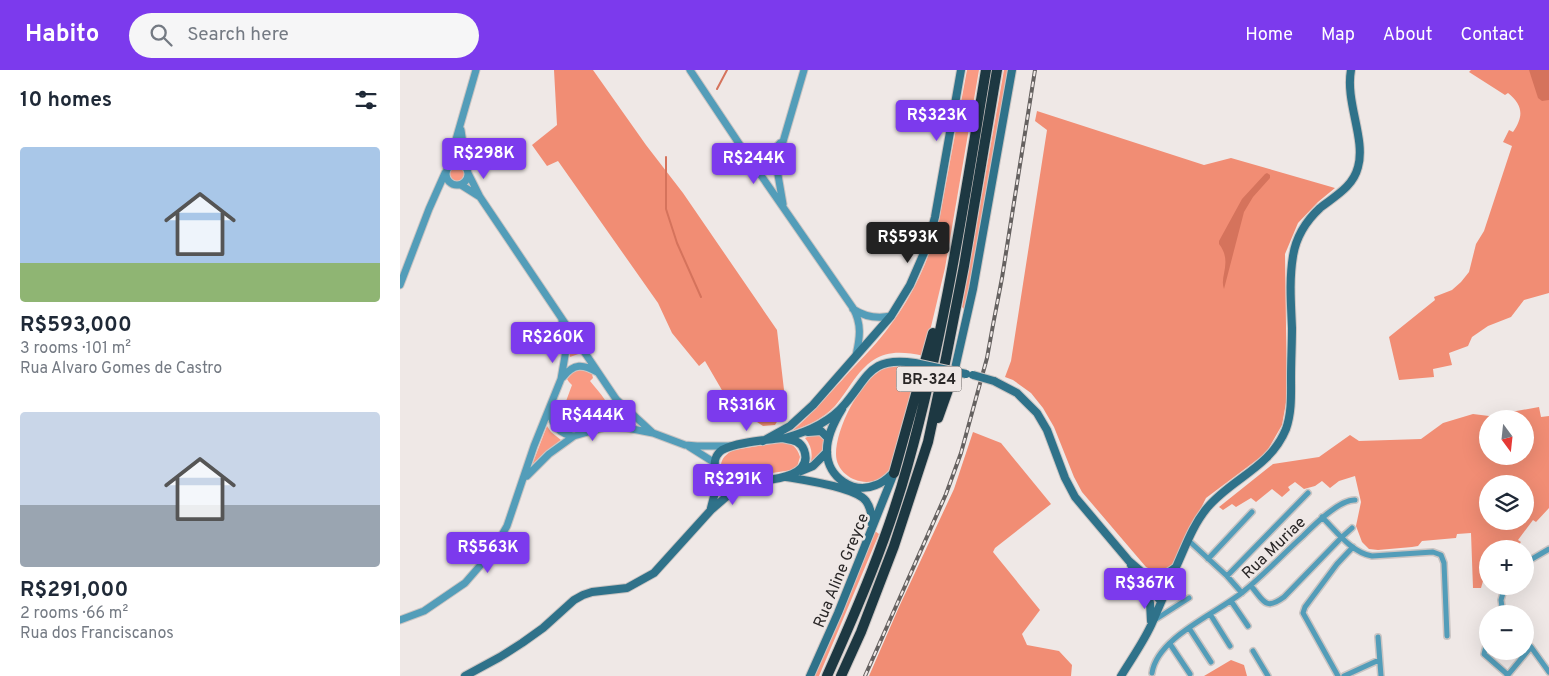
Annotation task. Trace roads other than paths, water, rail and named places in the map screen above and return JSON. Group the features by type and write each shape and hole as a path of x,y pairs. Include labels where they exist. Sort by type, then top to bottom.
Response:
{"highway":[{"name":"BR-324","path":"827,676 865,589 908,464 927,390 953,262 986,70"},
{"name":"BR-324","path":"841,676 861,632 894,546 928,442 960,284 997,70"},
{"path":"894,473 953,262"},
{"path":"928,442 954,373"}],"main road":[{"path":"763,440 783,431 797,421 813,405 890,316 910,285 927,246 935,218 961,70"},
{"path":"954,373 974,289 1012,70"},
{"path":"1121,676 1152,624 1188,540 1200,518 1211,503 1268,457 1286,428 1291,399 1291,286 1295,245 1308,220 1349,184 1358,168 1360,158 1360,148 1351,99 1351,70"},
{"path":"894,473 871,487 859,488 848,485 834,474 828,463 826,452 828,438 844,405 860,383 876,367 898,360 970,374 994,381 1017,394 1037,413 1047,430 1065,478 1075,497 1129,561 1165,592"},
{"path":"826,452 813,466 782,477 741,484 723,482 715,470 714,463 722,450 803,432 820,424 844,405"},
{"path":"803,432 821,431 828,438"},
{"path":"782,438 793,440 802,446 805,453 805,462 804,467 797,472"},
{"name":"Rua Aline Greyce","path":"810,676 838,613 894,473"},
{"path":"711,510 719,477"},
{"path":"782,477 816,482 861,496 870,507 873,528"},
{"path":"465,676 522,643 543,628 574,600 583,595 592,592 627,588 654,573 711,510 741,484"},
{"path":"1129,561 1146,586 1161,602"},
{"path":"1141,571 1155,577 1168,573 1177,566"},
{"path":"1146,586 1152,624"}],"street":[{"path":"400,284 429,209 447,170 476,70"},
{"path":"690,70 784,210 853,308 859,322 860,331 856,356"},
{"path":"784,210 778,164 782,141 804,70"},
{"path":"436,193 444,188 467,180 468,171 460,127"},
{"path":"742,148 753,155 764,155 774,150 782,141"},
{"path":"447,170 455,163 463,164 480,197 616,399 653,433"},
{"path":"447,170 448,182 480,197"},
{"path":"853,308 873,318 890,316"},
{"path":"400,620 424,611 464,583 492,552 507,526 534,446 562,379 566,350 562,320"},
{"path":"562,379 573,367 590,368 597,372"},
{"path":"606,427 612,421 616,412 616,399"},
{"path":"550,408 551,420 558,431 574,436"},
{"path":"524,478 549,454 574,436 606,427 627,428 653,433 685,445 714,463"},
{"path":"685,445 736,446"},
{"path":"1227,576 1308,493"},
{"name":"Rua Muriae","path":"1152,673 1154,663 1170,644 1189,628 1251,586 1322,518 1348,500 1355,500"},
{"path":"1208,559 1252,512"},
{"path":"1322,518 1358,551 1372,556 1433,552 1441,555 1444,563 1447,636"},
{"path":"1251,586 1269,605 1275,603 1284,597 1342,536 1352,528"},
{"path":"1188,540 1227,576 1242,593"},
{"path":"1338,676 1303,613 1305,607 1337,564 1353,547"},
{"path":"1534,558 1549,549"},
{"path":"1152,624 1189,598"},
{"path":"1231,601 1248,626"},
{"path":"1210,614 1230,646"},
{"path":"1189,628 1211,662"},
{"path":"1378,637 1381,676"},
{"path":"1170,644 1190,674"},
{"path":"1253,651 1268,676"},
{"path":"1534,652 1549,672 1545,676"},
{"path":"1344,676 1379,660"},
{"path":"1491,660 1508,675 1521,660"}],"waterway":[{"path":"717,89 727,70"},
{"path":"666,157 666,209 677,243 701,297"}],"railway":[{"path":"865,676 946,494 961,453 987,358 1002,278 1035,70"}]}
